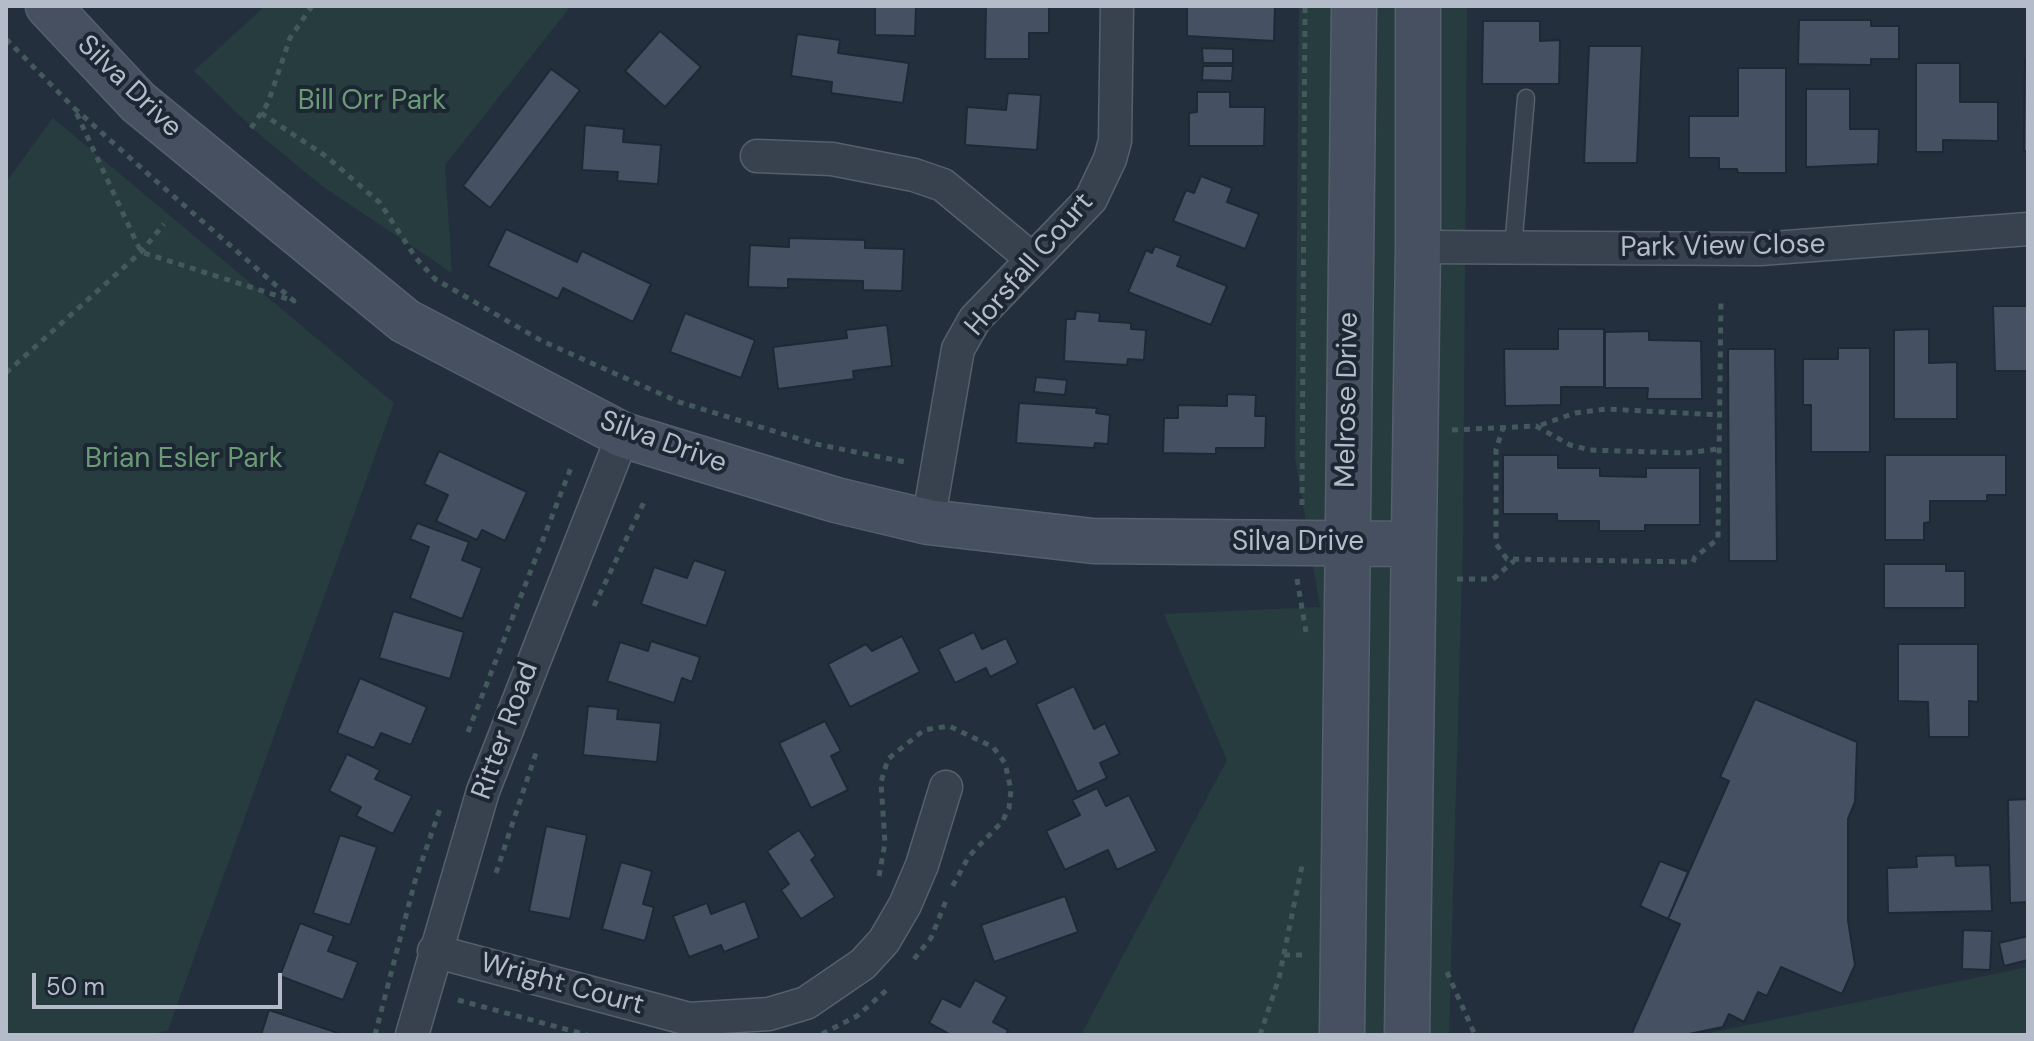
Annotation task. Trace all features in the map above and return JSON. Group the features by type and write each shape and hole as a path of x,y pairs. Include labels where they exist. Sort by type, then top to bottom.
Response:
{"main road":[{"name":"Silva Drive","path":"48,6 138,102 405,321 623,435 836,500 928,522 1093,541 1413,544"},
{"name":"Melrose Drive","path":"1342,1035 1354,6"},
{"path":"1407,1035 1418,247 1418,6"}],"street":[{"name":"Horsfall Court","path":"928,522 958,349 975,319 1091,199 1110,159 1115,141 1117,6"},
{"path":"757,156 832,159 914,175 943,185 1032,259"},
{"name":"Park View Close","path":"1418,247 1760,249 2028,229"},
{"name":"Ritter Road","path":"412,1035 483,791 623,435"},
{"name":"Wright Court","path":"434,951 689,1019 769,1014 806,1003 863,964 884,941 905,905 922,865 946,787"}],"lane":[{"path":"1513,248 1526,98"}],"path":[{"path":"251,128 261,113 290,38 312,6"},
{"path":"1305,6 1303,500 1294,543 1298,593 1306,636"},
{"path":"6,39 74,108 294,301 141,252 74,108"},
{"path":"261,113 327,157 380,203 416,258 435,279 542,341 679,402 816,444 905,462"},
{"path":"6,373 141,252 164,224"},
{"path":"1504,426 1496,449 1496,544 1507,559 1693,562 1718,539 1721,301"},
{"path":"1415,430 1536,426 1575,413 1606,409 1720,415"},
{"path":"1536,426 1570,445 1590,450 1686,453 1719,449"},
{"path":"592,609 645,500"},
{"path":"1457,579 1493,579 1515,560"},
{"path":"878,878 885,843 881,782 888,759 924,730 949,726 993,747 1005,763 1011,790 1009,808 989,839 969,856 952,886 931,938 906,969"},
{"path":"493,883 537,751"},
{"path":"1260,1035 1279,978 1302,856"},
{"path":"455,1012 467,960"},
{"path":"821,1035 857,1016 898,979"},
{"path":"458,1000 587,1035"}],"green space":[{"name":"Bill Orr Park","path":"265,6 571,6 445,165 452,273 322,186 259,134 194,71"},
{"path":"1299,6 1467,6 1463,542 1449,1035 1081,1035 1227,760 1164,614 1320,607 1295,458"},
{"name":"Brian Esler Park","path":"53,118 394,403 168,1030 150,1035 6,1035 6,182"},
{"path":"2028,967 2028,1035 1699,1035 1868,1000"}],"building":[{"path":"875,6 916,6 915,36 875,35"},
{"path":"986,6 1049,6 1049,33 1029,33 1029,59 985,59"},
{"path":"1187,6 1275,6 1274,41 1187,36"},
{"path":"1799,20 1871,20 1871,26 1899,26 1899,59 1871,59 1871,65 1798,64"},
{"path":"1483,21 1540,21 1540,41 1560,40 1559,84 1482,84"},
{"path":"660,31 701,67 665,107 625,71"},
{"path":"797,34 840,40 838,53 909,63 903,103 831,93 832,82 791,76"},
{"path":"1589,46 1642,46 1637,163 1584,163"},
{"path":"1202,48 1233,49 1233,63 1203,63"},
{"path":"2025,59 2028,59 2028,151 2024,151"},
{"path":"1916,63 1960,63 1960,102 1998,102 1998,141 1943,140 1943,152 1916,152"},
{"path":"1203,66 1233,66 1232,81 1202,80"},
{"path":"1738,68 1786,68 1786,173 1738,173 1737,169 1719,169 1719,158 1689,158 1689,116 1738,116"},
{"path":"551,69 580,90 490,208 463,186"},
{"path":"1806,89 1850,89 1850,129 1879,129 1878,164 1806,167"},
{"path":"1197,92 1230,92 1230,107 1265,107 1264,146 1189,146 1189,113 1197,112"},
{"path":"1008,93 1041,95 1037,150 965,145 967,107 1006,110"},
{"path":"585,125 624,129 623,142 661,145 658,184 617,181 618,172 582,170"},
{"path":"1201,176 1232,188 1227,202 1259,214 1245,249 1173,221 1186,190 1194,193"},
{"path":"506,229 577,262 582,251 651,284 633,322 563,288 558,299 488,266"},
{"path":"789,238 865,240 865,248 904,249 902,291 863,290 863,281 788,279 788,288 748,287 750,245 789,247"},
{"path":"1155,246 1181,256 1177,266 1227,286 1211,325 1128,292 1146,250 1152,253"},
{"path":"1993,306 2028,306 2028,371 1995,371"},
{"path":"1076,311 1100,313 1099,321 1131,323 1131,329 1146,330 1144,360 1128,359 1127,365 1064,361 1066,319 1075,319"},
{"path":"685,313 755,340 741,378 670,352"},
{"path":"887,325 892,366 853,371 854,379 778,389 773,347 847,338 846,330"},
{"path":"1558,329 1604,329 1604,387 1561,387 1561,405 1505,406 1504,349 1558,349"},
{"path":"1929,329 1929,363 1957,362 1957,419 1894,419 1894,330"},
{"path":"1649,331 1649,340 1701,341 1702,399 1647,399 1648,388 1605,388 1605,332"},
{"path":"1838,348 1870,348 1870,452 1811,452 1811,405 1803,405 1803,359 1838,359"},
{"path":"1728,349 1775,349 1777,561 1729,561"},
{"path":"1036,377 1067,380 1065,395 1034,392"},
{"path":"1227,394 1256,395 1255,416 1266,416 1265,448 1216,448 1216,454 1163,453 1164,418 1178,418 1178,405 1227,406"},
{"path":"1019,403 1097,408 1096,413 1110,415 1108,444 1095,443 1094,448 1016,443"},
{"path":"439,451 527,492 505,541 482,530 477,540 436,521 448,495 424,484"},
{"path":"1503,455 1558,455 1558,468 1600,468 1600,476 1646,477 1646,468 1700,468 1700,525 1645,525 1645,531 1599,531 1599,521 1557,521 1557,514 1503,514"},
{"path":"1885,455 2006,455 2006,495 1987,495 1987,501 1930,501 1930,522 1924,523 1924,540 1885,540"},
{"path":"417,523 469,542 462,560 482,568 462,619 410,598 429,547 410,539"},
{"path":"694,560 726,571 706,626 641,604 654,567 687,578"},
{"path":"1884,564 1946,564 1946,571 1965,571 1965,608 1884,608"},
{"path":"393,611 464,632 450,679 379,658"},
{"path":"974,632 982,649 1006,638 1018,663 990,677 986,668 955,683 938,649"},
{"path":"902,636 920,672 850,707 828,664 866,644 872,651"},
{"path":"651,641 700,657 692,682 682,678 674,703 607,681 620,642 648,651"},
{"path":"1898,644 1978,644 1978,702 1969,701 1969,737 1929,737 1928,702 1898,701"},
{"path":"360,678 427,707 411,745 381,733 374,748 337,733"},
{"path":"1074,686 1094,729 1105,723 1120,754 1100,763 1107,778 1077,792 1036,704"},
{"path":"1755,699 1857,742 1855,802 1848,819 1848,920 1855,965 1842,994 1781,967 1767,996 1758,992 1744,1022 1729,1014 1723,1027 1684,1035 1631,1035 1680,924 1668,919 1729,781 1720,777"},
{"path":"588,706 618,709 617,719 661,723 657,762 583,755"},
{"path":"825,721 841,751 831,756 848,790 811,808 779,743"},
{"path":"347,754 380,770 375,779 412,796 393,834 356,816 361,807 329,791"},
{"path":"1097,788 1106,806 1129,795 1157,851 1117,870 1108,850 1065,870 1046,831 1080,815 1072,800"},
{"path":"2028,799 2028,902 2010,903 2008,800"},
{"path":"546,826 587,835 570,919 529,911"},
{"path":"799,830 816,856 811,860 835,897 801,919 781,890 789,884 767,851"},
{"path":"340,835 377,847 350,925 313,913"},
{"path":"1955,855 1956,866 1990,865 1992,911 1888,913 1887,868 1917,867 1916,856"},
{"path":"1660,861 1688,872 1668,919 1640,906"},
{"path":"621,862 652,871 643,904 654,907 645,941 602,929"},
{"path":"1065,896 1078,932 994,962 981,925"},
{"path":"745,901 759,938 724,952 721,945 689,957 673,916 707,903 711,914"},
{"path":"300,923 334,936 328,951 358,962 343,1000 280,976"},
{"path":"1963,930 1992,931 1990,970 1962,969"},
{"path":"2028,936 2028,960 2004,966 1999,943"},
{"path":"975,980 1007,997 993,1022 1008,1030 1006,1035 951,1035 929,1023 942,998 960,1007"},
{"path":"269,1010 338,1033 261,1035"}]}
